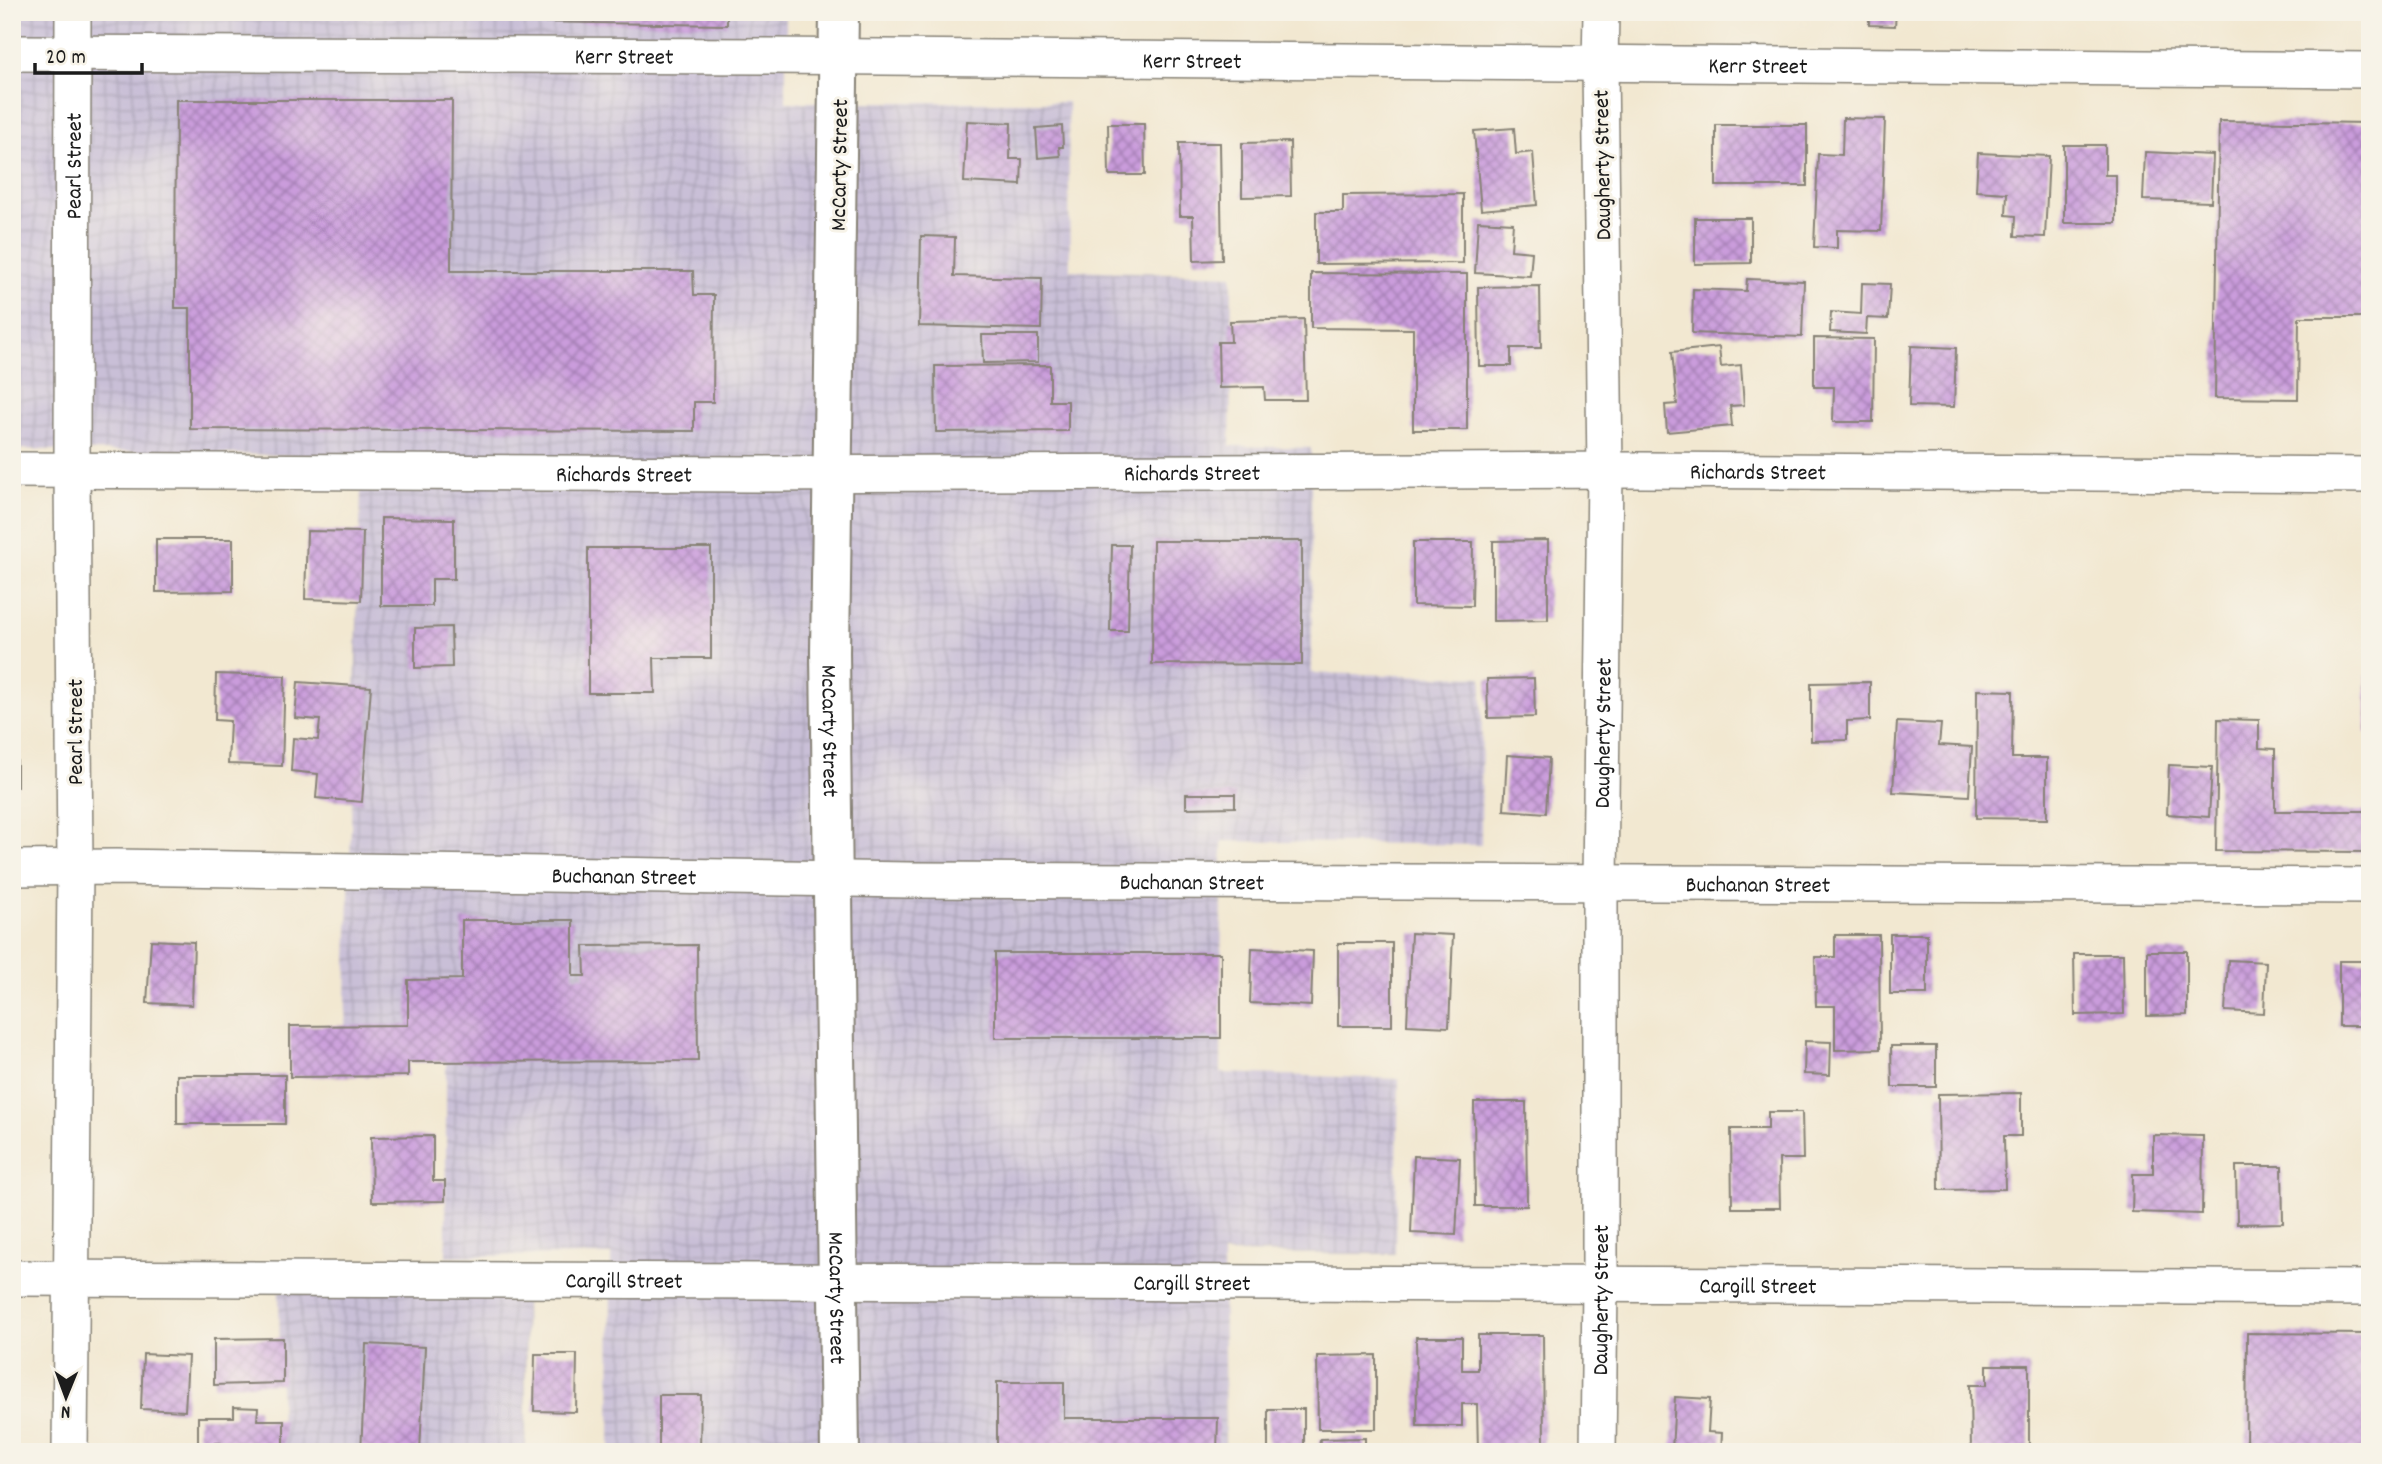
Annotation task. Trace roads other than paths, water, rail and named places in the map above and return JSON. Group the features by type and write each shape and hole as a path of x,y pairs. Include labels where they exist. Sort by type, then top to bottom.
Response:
{"main road":[{"name":"McCarty Street","path":"839,12 830,652 839,1452"}],"street":[{"name":"Pearl Street","path":"70,1452 75,867 73,12"},
{"name":"Daugherty Street","path":"1598,1452 1605,471 1601,12"},
{"name":"Kerr Street","path":"12,53 2370,70"},
{"name":"Richards Street","path":"12,470 834,474 1605,471 2370,475"},
{"name":"Buchanan Street","path":"12,868 831,878 2370,886"},
{"name":"Cargill Street","path":"12,1278 837,1279 2370,1288"}]}
